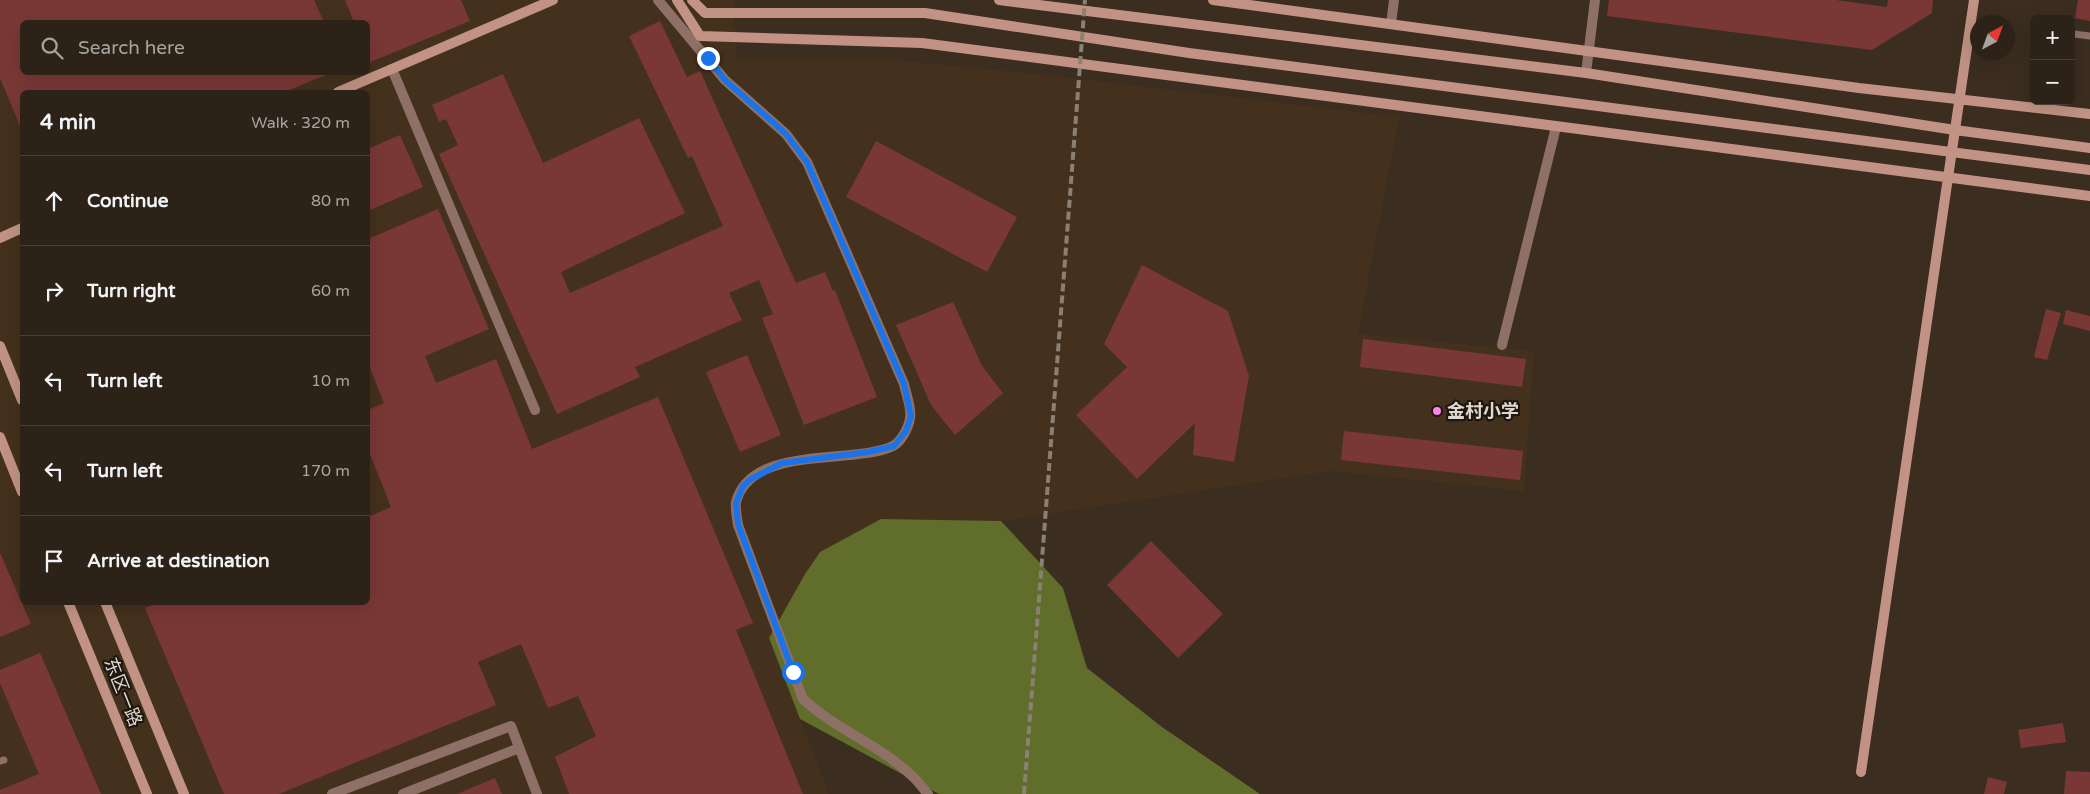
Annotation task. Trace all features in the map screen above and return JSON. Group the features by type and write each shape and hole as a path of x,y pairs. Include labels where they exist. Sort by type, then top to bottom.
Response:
{"street":[{"path":"343,90 553,0"},
{"path":"658,0 725,80 786,134 807,162 904,384 911,416 906,431 894,446 868,452 782,463 751,479 743,486 736,503 738,524 743,541 803,699 818,713 865,742 910,774 928,794"},
{"path":"677,0 700,36 922,43 1556,128 2090,196"},
{"path":"692,0 705,13 925,13 1189,54 2090,170"},
{"path":"999,0 1586,72 1955,130 2090,148"},
{"path":"1213,0 1860,88 2090,114"},
{"path":"1392,24 1394,0"},
{"path":"1586,72 1595,0"},
{"path":"1861,772 1974,0"},
{"path":"392,69 535,410"},
{"path":"1502,345 1556,128"},
{"path":"0,238 20,229"},
{"path":"0,346 20,395"},
{"path":"0,437 20,487"},
{"name":"东区一路","path":"69,605 147,794"},
{"name":"东区一路","path":"106,605 183,794"},
{"path":"332,794 511,726 537,794"},
{"path":"403,794 519,748"}],"lane":[{"path":"2075,34 2090,36"}],"shaded area":[{"path":"0,0 734,0 737,59 883,59 1047,75 1399,117 1358,334 1534,351 1524,491 1332,471 1001,521 881,519 820,552 805,574 769,638 829,794 0,794"}],"green space":[{"path":"881,519 1001,521 1063,588 1087,668 1162,727 1260,794 939,794 800,719 769,638 805,574 820,552"}],"building":[{"path":"0,0 314,0 323,20 20,20 20,75 326,75 289,90 20,90 20,126 0,78"},
{"path":"345,0 461,0 470,21 370,62 370,20 353,20"},
{"path":"1609,0 1836,0 1887,7 1888,0 1933,0 1932,13 1872,50 1607,16"},
{"path":"2078,0 2090,0 2090,21 2075,18"},
{"path":"660,21 687,77 700,71 796,283 825,272 833,291 835,290 877,397 804,425 762,318 773,314 759,280 729,293 742,320 635,367 640,377 557,414 439,154 458,145 446,119 439,122 432,105 503,74 543,163 639,118 685,213 561,272 570,293 723,226 692,156 688,158 629,36"},
{"path":"400,135 423,187 370,210 370,148"},
{"path":"876,141 1017,217 987,272 846,197"},
{"path":"438,209 489,329 425,356 436,383 496,359 532,449 658,397 753,623 736,630 803,794 569,794 555,757 596,736 578,696 548,708 521,644 478,662 496,705 279,794 224,794 145,608 152,605 370,605 370,516 391,507 370,454 370,409 384,403 370,368 370,238"},
{"path":"1142,265 1228,311 1249,376 1234,462 1193,455 1195,423 1137,479 1076,415 1127,367 1104,344"},
{"path":"953,302 982,366 1003,393 955,435 931,405 896,325"},
{"path":"2046,309 2061,313 2047,360 2034,357"},
{"path":"2066,310 2090,316 2090,331 2063,324"},
{"path":"1363,339 1526,359 1522,387 1360,367"},
{"path":"747,355 781,435 740,452 706,372"},
{"path":"1344,431 1523,451 1520,480 1341,460"},
{"path":"1151,541 1223,614 1178,658 1107,585"},
{"path":"0,553 20,599 20,605 23,605 31,624 0,637"},
{"path":"40,653 101,794 0,794 0,790 39,774 0,683 0,670"},
{"path":"2063,723 2066,742 2021,748 2018,730"},
{"path":"2066,771 2090,772 2090,794 2064,794"},
{"path":"1988,777 2007,782 2004,794 1984,794"},
{"path":"495,778 502,794 457,794"}],"railway":[{"path":"1024,794 1085,0"}],"place":[{"name":"金村小学","path":"1437,411"}],"route":[{"path":"708,58 725,80 786,134 807,162 904,384 911,416 906,431 894,446 868,452 782,463 751,479 743,486 736,503 738,524 793,672"}]}
